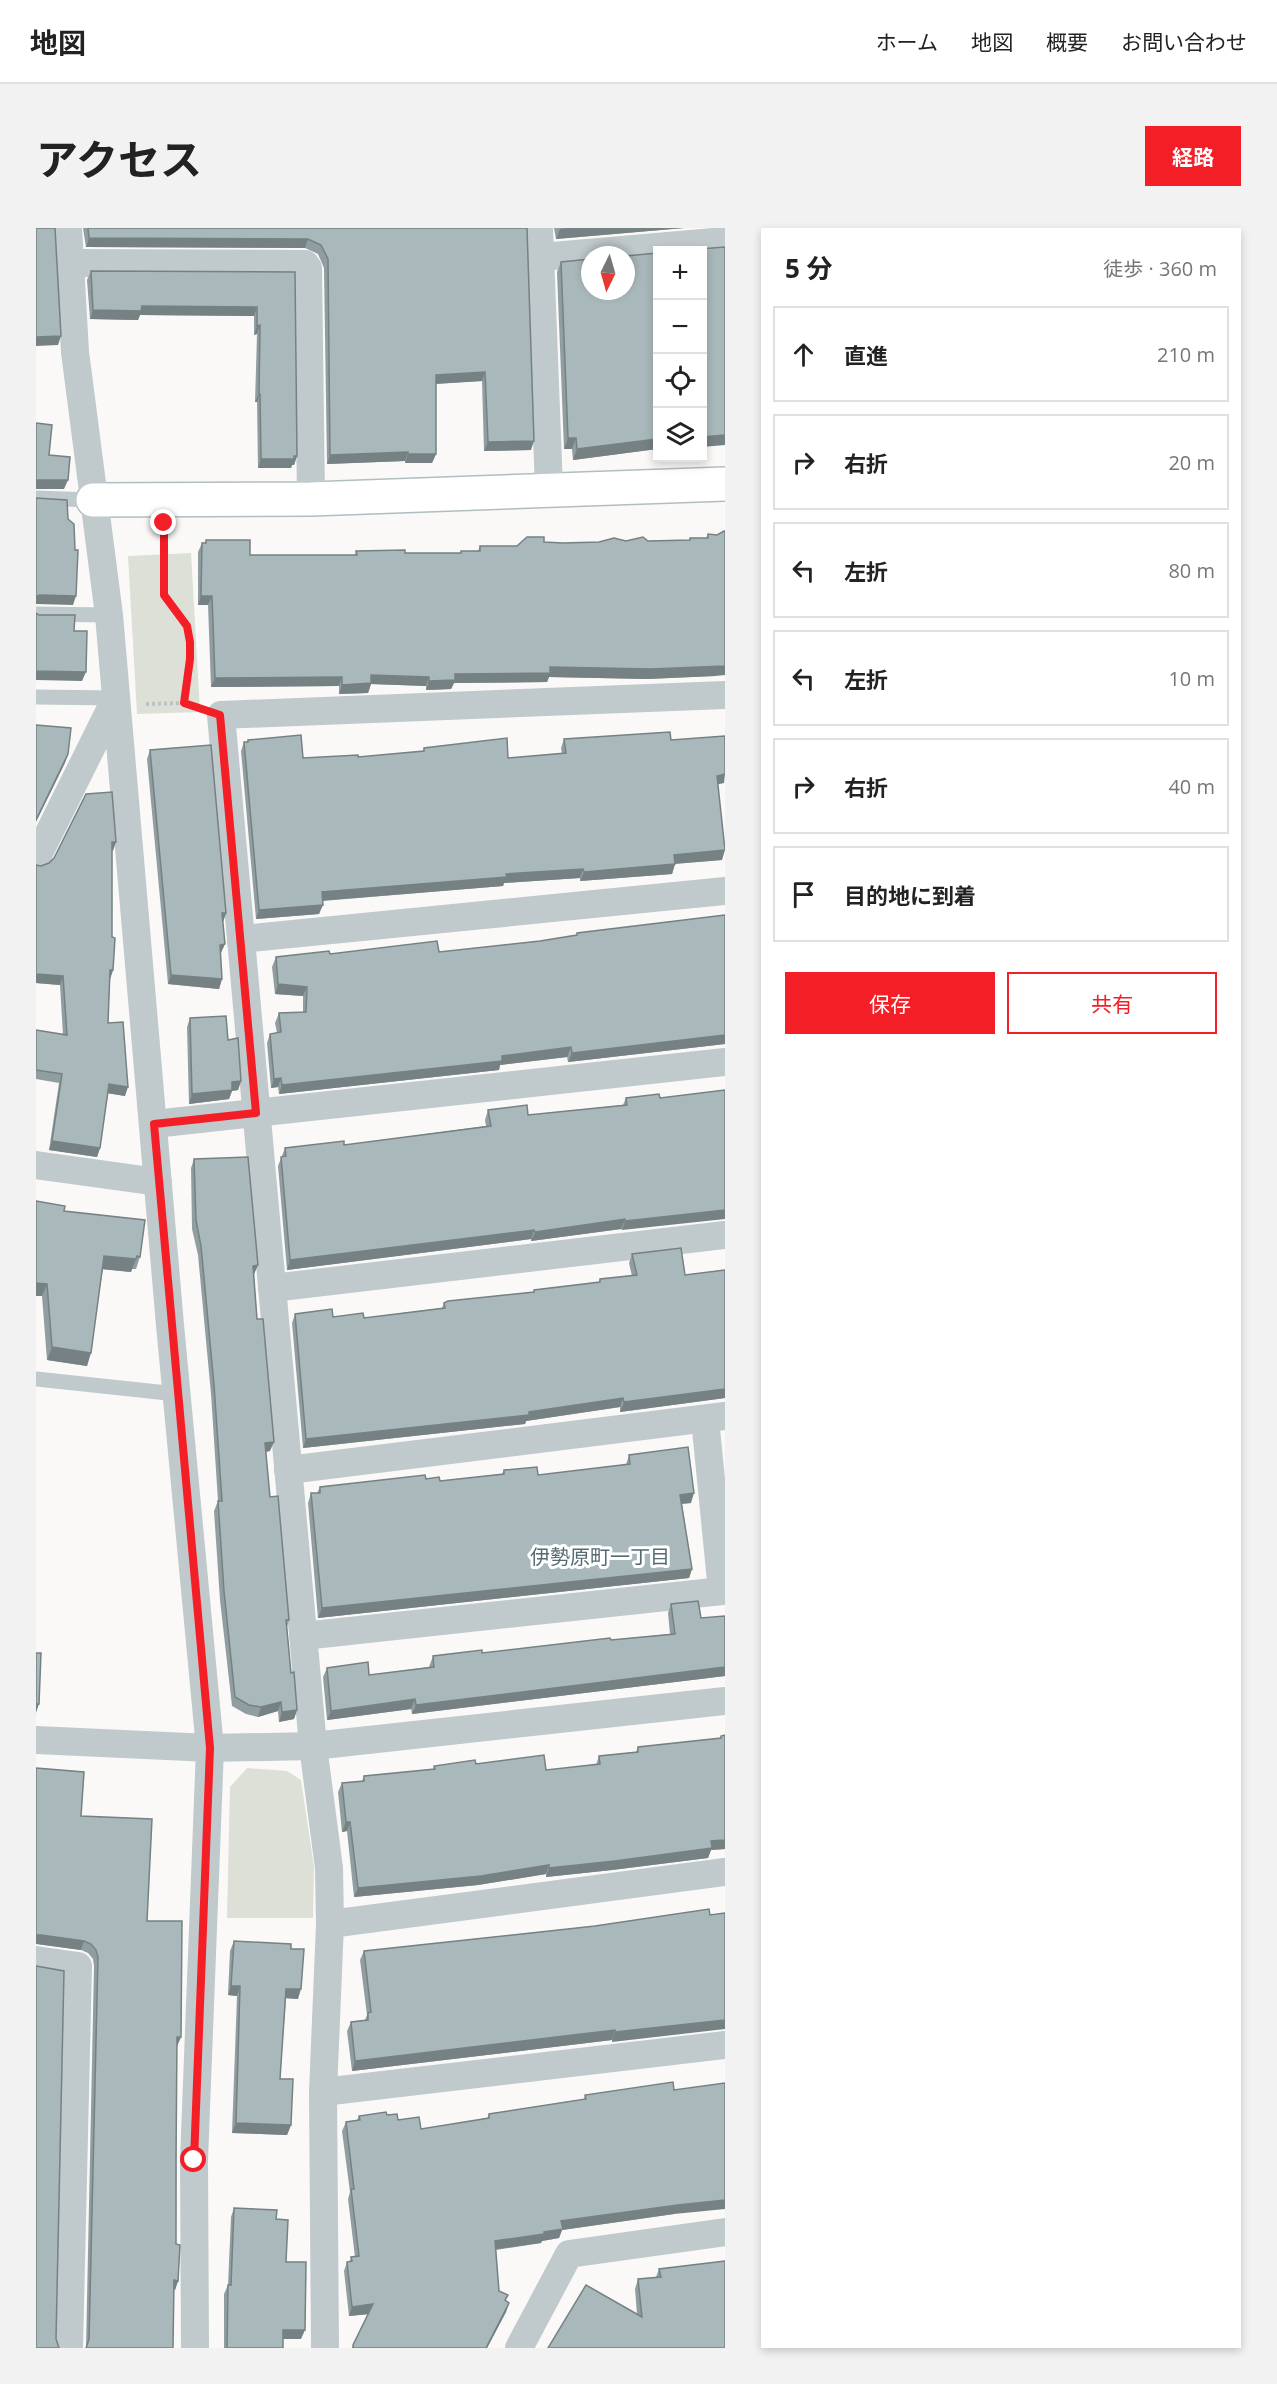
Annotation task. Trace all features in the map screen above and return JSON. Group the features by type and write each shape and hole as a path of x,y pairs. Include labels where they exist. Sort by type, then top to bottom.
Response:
{"street":[{"path":"68,228 75,352 93,500 109,615 129,701 158,1182 210,1748 194,2160 195,2348"},
{"path":"539,228 549,489"},
{"path":"540,257 725,241"},
{"path":"71,263 305,264 308,268 311,499"},
{"path":"93,500 311,499 725,484"},
{"path":"325,2348 323,2092 330,1924 329,1868 313,1746 220,715 725,695"},
{"path":"36,859 129,701"},
{"path":"241,939 725,891"},
{"path":"154,1124 725,1062"},
{"path":"36,1165 158,1182"},
{"path":"272,1288 725,1235"},
{"path":"288,1470 715,1417 722,1590 303,1636"},
{"path":"36,1740 210,1748 313,1746 725,1701"},
{"path":"330,1924 725,1872"},
{"path":"36,1960 78,1966 69,2348"},
{"path":"323,2092 725,2045"},
{"path":"519,2348 569,2253 725,2232"}],"lane":[{"path":"36,498 93,500"},
{"path":"36,614 109,615"},
{"path":"36,697 129,701"},
{"path":"36,1379 177,1394"}],"path":[{"path":"164,523 164,595 187,626 190,642 184,703"},
{"path":"129,701 184,703 220,715"}],"shaded area":[{"path":"191,553 200,712 137,714 128,556"},
{"path":"247,1768 287,1771 301,1780 314,1867 313,1918 227,1918 230,1787"}],"building":[{"path":"36,228 55,228 61,336 36,337"},
{"path":"88,228 527,228 534,441 488,442 485,372 436,375 436,454 408,454 408,452 330,455 328,259 321,245 308,239 89,238"},
{"path":"725,247 725,435 707,437 707,300 707,248"},
{"path":"653,253 653,440 577,449 576,438 568,438 561,262 581,260 581,300 635,300 635,255"},
{"path":"91,271 295,272 297,456 294,456 294,459 261,459 260,325 257,326 257,307 142,306 141,311 93,310"},
{"path":"36,423 52,425 49,455 70,457 68,480 36,480"},
{"path":"36,498 67,500 68,519 74,524 75,550 78,550 76,596 39,595 36,597"},
{"path":"725,531 725,666 651,669 550,667 550,673 455,674 455,680 429,681 429,677 371,675 371,683 342,685 342,677 215,678 212,596 201,596 202,543 206,543 206,540 250,540 250,555 357,555 356,551 405,550 405,553 461,553 461,551 480,551 480,546 517,546 527,537 544,537 544,542 563,543 599,542 614,538 626,541 643,537 648,541 690,540 690,538 708,538 708,534 717,535"},
{"path":"36,613 39,615 75,615 74,631 87,631 86,672 36,671"},
{"path":"36,725 71,728 68,754 36,820"},
{"path":"670,732 671,740 725,736 725,774 717,776 725,850 674,855 675,864 584,872 583,869 506,874 507,877 322,892 323,905 259,910 244,742 248,740 301,735 303,758 358,755 358,757 424,751 424,748 507,738 508,758 566,753 564,739"},
{"path":"211,745 226,913 222,913 225,944 220,945 222,979 171,975 150,750"},
{"path":"112,792 116,842 112,842 112,937 115,938 113,970 110,970 108,1023 123,1022 128,1087 109,1084 100,1148 52,1141 62,1074 36,1070 36,1030 67,1035 63,976 36,974 36,865 49,863 54,858 86,794"},
{"path":"725,915 725,1035 572,1053 571,1047 502,1056 502,1061 282,1085 281,1078 274,1079 270,1034 281,1032 279,1013 306,1012 307,987 278,984 276,957 329,951 330,954 437,941 439,952 540,941 577,935 577,933"},
{"path":"226,1016 228,1040 238,1038 241,1081 232,1082 232,1090 192,1094 190,1018"},
{"path":"725,1090 725,1210 625,1221 625,1219 535,1232 534,1230 290,1260 281,1157 286,1156 285,1148 344,1141 344,1145 491,1126 488,1110 527,1105 528,1115 627,1105 626,1098 659,1094 660,1098"},
{"path":"248,1157 258,1265 253,1266 257,1319 263,1319 274,1442 265,1443 270,1497 278,1496 289,1620 286,1620 297,1710 282,1712 281,1702 261,1707 249,1705 235,1697 224,1591 218,1501 222,1501 214,1385 201,1246 196,1220 194,1159"},
{"path":"36,1201 65,1206 64,1211 145,1220 140,1257 137,1256 136,1259 104,1256 91,1353 52,1347 47,1284 36,1283"},
{"path":"681,1248 685,1275 725,1270 725,1389 624,1402 623,1398 529,1412 529,1415 306,1439 295,1314 332,1309 333,1317 363,1313 364,1318 445,1308 444,1303 448,1301 600,1282 600,1279 637,1275 632,1254"},
{"path":"688,1447 694,1493 680,1495 692,1569 322,1608 311,1493 320,1493 320,1487 425,1475 426,1479 439,1477 440,1481 504,1474 504,1470 537,1467 538,1475 630,1464 629,1455"},
{"path":"698,1601 701,1618 725,1616 725,1667 416,1705 415,1699 331,1711 327,1668 368,1662 369,1675 434,1667 433,1656 482,1650 482,1653 610,1638 611,1640 675,1634 671,1604"},
{"path":"36,1653 41,1653 39,1704 36,1704"},
{"path":"725,1735 725,1840 711,1841 712,1848 615,1861 549,1868 549,1865 481,1876 358,1888 350,1822 346,1822 342,1783 364,1781 364,1776 435,1769 434,1766 475,1760 476,1764 544,1755 546,1770 600,1764 599,1756 638,1752 638,1747 721,1738"},
{"path":"36,1768 84,1772 81,1816 152,1819 147,1921 182,1921 181,2037 177,2037 176,2159 176,2244 180,2245 178,2281 174,2280 173,2348 86,2348 89,2339 98,1957 91,1944 84,1941 36,1935"},
{"path":"709,1909 710,1915 725,1913 725,2020 615,2032 615,2030 355,2061 351,2022 368,2020 368,2013 371,2012 364,1951 595,1926"},
{"path":"234,1941 291,1944 291,1949 304,1949 301,1989 286,1989 280,2079 293,2079 291,2125 236,2123 240,1986 231,1986"},
{"path":"36,1966 64,1971 56,2339 59,2348 36,2348"},
{"path":"673,2082 674,2090 725,2083 725,2200 561,2221 563,2229 495,2241 499,2291 508,2295 505,2300 509,2303 486,2348 353,2348 373,2304 352,2307 347,2262 352,2261 351,2257 359,2256 346,2122 360,2120 359,2116 386,2112 387,2115 397,2114 398,2120 419,2117 421,2129 489,2118 489,2114 586,2099 585,2095"},
{"path":"234,2208 277,2210 276,2219 288,2220 286,2262 306,2262 305,2330 283,2330 283,2348 227,2348 228,2285 231,2285"},
{"path":"725,2261 725,2348 548,2348 586,2285 642,2317 638,2279 661,2277 659,2269"}],"district":[{"name":"伊勢原町一丁目","path":"600,1557"}],"route":[{"path":"164,523 166,575 164,595 187,626 190,642 184,703 220,715 256,1113 154,1124 170,1325 210,1748 194,2160"}]}
